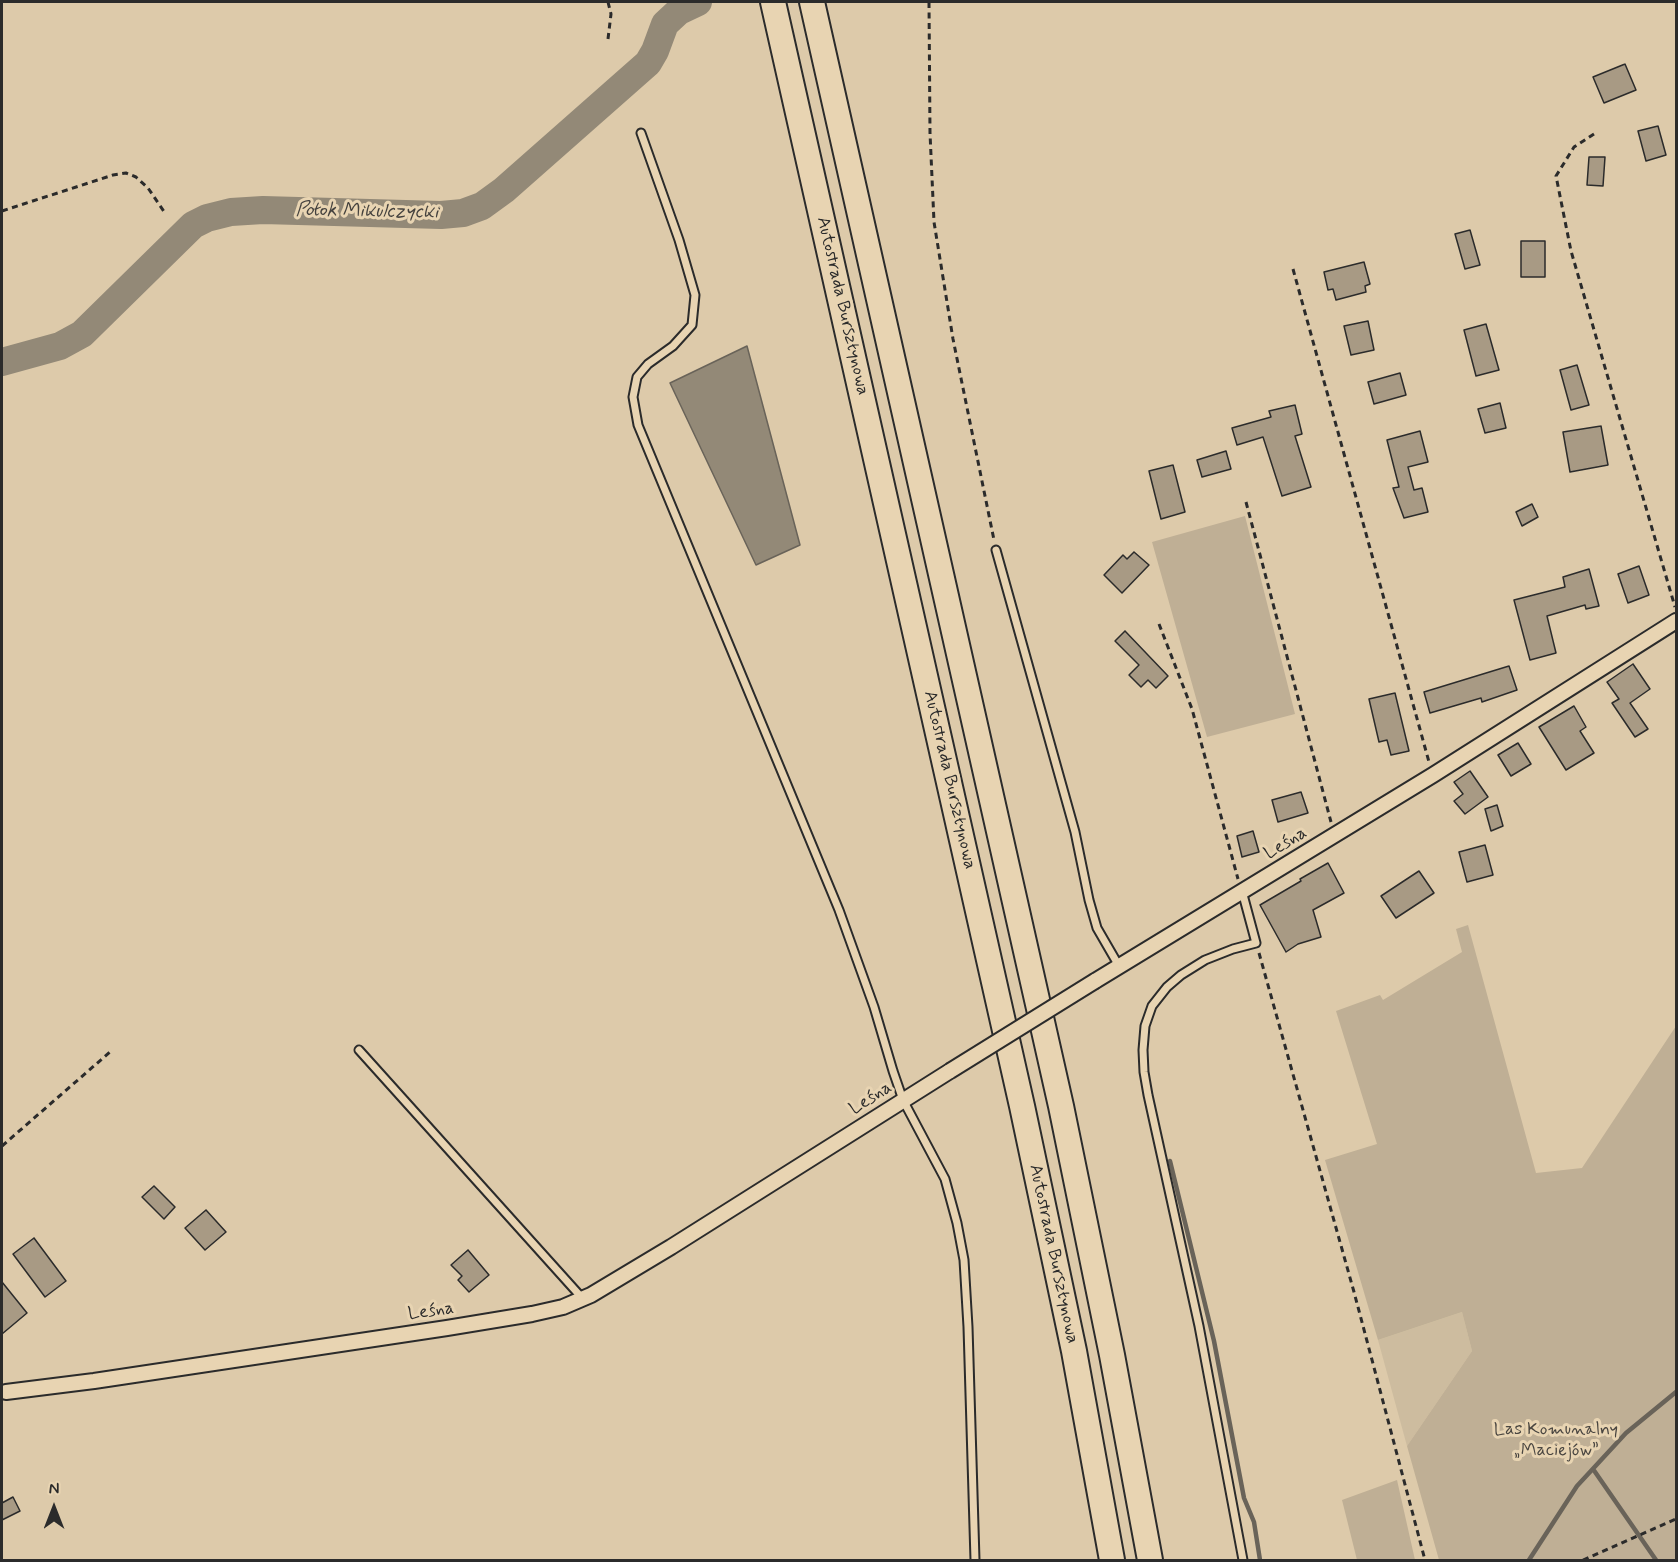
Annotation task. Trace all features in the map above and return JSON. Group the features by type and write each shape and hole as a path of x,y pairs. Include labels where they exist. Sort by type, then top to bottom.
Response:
{"highway":[{"name":"Autostrada Bursztynowa","path":"773,2 1022,1106 1074,1351 1112,1560"},
{"name":"Autostrada Bursztynowa","path":"812,2 1066,1129 1113,1355 1150,1560"}],"street":[{"name":"Leśna","path":"3,1392 94,1381 532,1314 563,1307 583,1299 671,1248 1119,966 1433,776 1677,621"}],"lane":[{"path":"641,133 679,240 695,295 692,324 673,346 648,364 637,377 633,397 638,425 830,888 874,1007 903,1100 945,1179 964,1260 975,1560"},
{"path":"996,550 1075,832 1097,928 1119,966"},
{"path":"1242,891 1256,942 1205,960 1167,987 1152,1006 1145,1026 1143,1050 1148,1095 1199,1326 1243,1560"},
{"path":"359,1050 583,1299"}],"path":[{"path":"608,2 611,14 608,39"},
{"path":"929,2 930,133 934,222 953,339 996,550"},
{"path":"1594,134 1574,147 1556,176 1572,251 1677,611"},
{"path":"2,212 90,182 126,173 136,177 148,188 165,213"},
{"path":"1293,269 1433,776"},
{"path":"1246,502 1334,836"},
{"path":"1159,624 1192,709 1242,891"},
{"path":"1256,942 1354,1292 1425,1560"},
{"path":"2,1146 110,1052"},
{"path":"1583,1560 1677,1519"}],"shaded area":[{"path":"747,346 800,545 756,565 670,383"},
{"path":"1462,1312 1472,1351 1407,1446 1378,1340"}],"green space":[{"path":"1245,516 1295,714 1207,737 1152,542"},
{"name":"Las Komunalny „Maciejów”","path":"1468,925 1536,1173 1582,1168 1676,1026 1676,1560 1439,1560 1407,1446 1472,1351 1462,1312 1378,1340 1325,1160 1377,1144 1336,1011 1380,995 1383,1000 1462,952 1456,929"},
{"path":"1397,1480 1415,1560 1357,1560 1342,1500"}],"building":[{"path":"1625,64 1636,90 1604,103 1593,77"},
{"path":"1658,126 1666,155 1646,161 1638,131"},
{"path":"1589,157 1605,157 1603,186 1587,185"},
{"path":"1470,230 1480,265 1465,269 1455,234"},
{"path":"1521,241 1545,241 1545,277 1521,277"},
{"path":"1364,262 1370,284 1365,286 1366,292 1336,300 1333,289 1328,290 1324,272"},
{"path":"1368,321 1374,350 1351,355 1344,326"},
{"path":"1486,324 1499,370 1476,376 1464,330"},
{"path":"1577,365 1589,405 1571,410 1560,370"},
{"path":"1400,373 1406,395 1374,404 1368,382"},
{"path":"1500,403 1506,428 1485,433 1478,409"},
{"path":"1295,405 1302,434 1295,436 1311,487 1282,496 1263,437 1237,445 1232,428 1271,417 1269,411"},
{"path":"1601,426 1608,465 1570,472 1563,432"},
{"path":"1420,431 1428,462 1408,467 1414,490 1422,488 1428,512 1404,518 1393,488 1399,487 1387,440"},
{"path":"1226,451 1231,469 1202,477 1197,460"},
{"path":"1173,465 1185,512 1161,519 1149,471"},
{"path":"1532,504 1538,517 1522,526 1516,512"},
{"path":"1134,552 1149,565 1122,593 1104,575 1123,555 1127,559"},
{"path":"1639,566 1649,595 1628,603 1618,574"},
{"path":"1589,569 1599,606 1586,609 1585,605 1547,616 1556,653 1530,660 1514,600 1565,587 1563,577"},
{"path":"1125,631 1168,676 1156,688 1148,680 1141,687 1129,675 1139,665 1115,641"},
{"path":"1633,664 1650,689 1630,703 1648,729 1635,737 1612,703 1619,699 1607,682"},
{"path":"1509,666 1517,690 1482,702 1481,698 1430,713 1424,692"},
{"path":"1395,693 1409,751 1391,755 1387,740 1379,742 1369,699"},
{"path":"1574,706 1586,727 1580,731 1594,753 1566,770 1539,727"},
{"path":"1518,743 1531,764 1511,776 1498,755"},
{"path":"1470,771 1488,797 1465,814 1454,801 1463,794 1454,782"},
{"path":"1301,792 1308,813 1278,822 1272,800"},
{"path":"1497,805 1503,826 1491,831 1485,809"},
{"path":"1253,831 1259,852 1242,857 1237,836"},
{"path":"1485,845 1493,875 1467,882 1459,852"},
{"path":"1328,863 1344,893 1313,910 1321,937 1298,944 1286,952 1260,905"},
{"path":"1419,871 1434,893 1396,918 1381,896"},
{"path":"154,1186 175,1207 164,1219 142,1197"},
{"path":"206,1210 226,1232 205,1250 185,1228"},
{"path":"34,1238 66,1281 45,1297 13,1254"},
{"path":"468,1250 489,1275 469,1292 458,1280 462,1276 451,1265"},
{"path":"2,1282 27,1313 2,1334"},
{"path":"13,1497 20,1511 2,1520 2,1503"}],"waterway":[{"name":"Potok Mikulczycki","path":"2,362 60,346 82,334 193,225 207,218 231,212 263,210 441,215 463,213 482,206 504,190 648,63 665,24 679,11 698,2"},
{"path":"1170,1161 1214,1341 1244,1498 1254,1522 1260,1560"},
{"path":"1529,1560 1577,1486 1626,1433 1676,1392"},
{"path":"1593,1469 1656,1560"}]}
